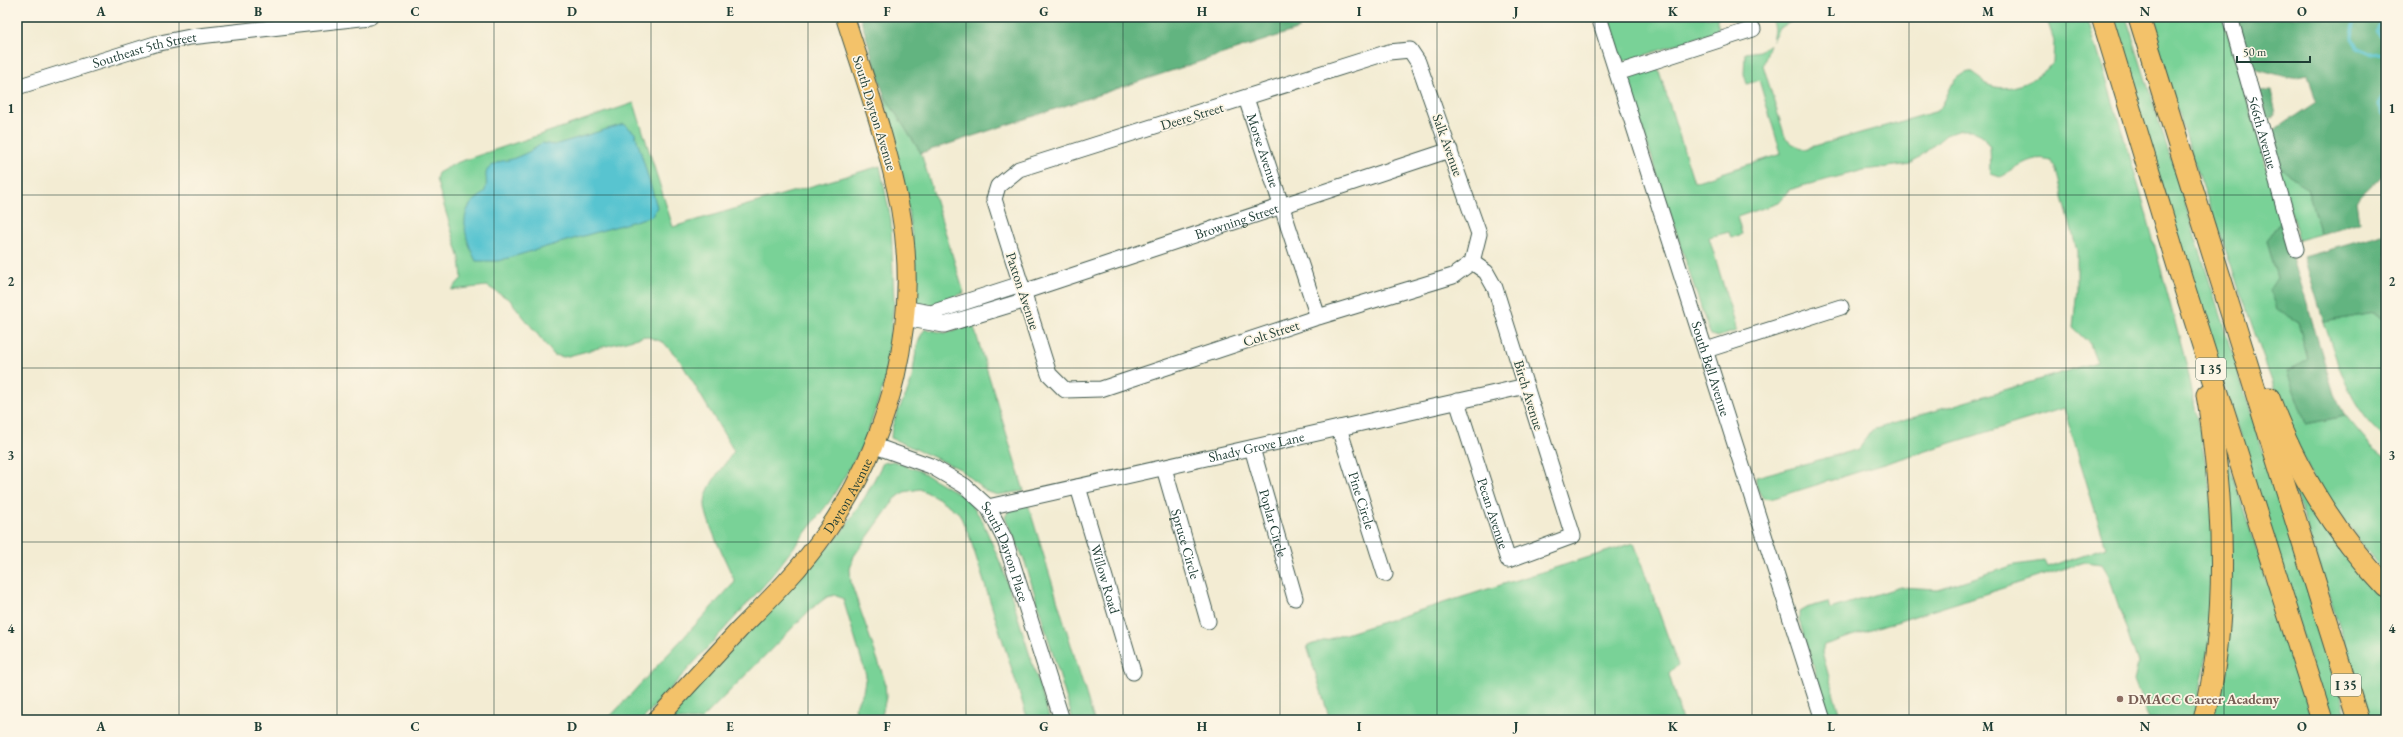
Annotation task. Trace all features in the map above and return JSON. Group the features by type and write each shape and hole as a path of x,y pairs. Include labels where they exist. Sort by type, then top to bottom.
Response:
{"highway":[{"name":"I 35","path":"2102,17 2183,283 2322,720"},
{"name":"I 35","path":"2139,17 2358,720"},
{"path":"2195,194 2271,402 2292,452 2326,512 2365,565 2386,587"},
{"path":"2183,283 2212,417 2222,528 2222,597 2218,642 2211,693 2204,720"}],"main road":[{"name":"South Dayton Avenue","path":"845,17 893,173 901,210"},
{"name":"Dayton Avenue","path":"656,720 790,578 822,537 860,479 875,446 888,410 896,374 904,313 905,248 901,210"}],"street":[{"name":"Southeast 5th Street","path":"17,87 148,46 190,37 370,17"},
{"name":"South Bell Avenue","path":"1599,17 1823,720"},
{"name":"566th Avenue","path":"2230,17 2296,249"},
{"path":"1617,73 1753,29"},
{"name":"Salk Avenue","path":"1389,52 1410,50 1418,62 1479,234 1472,262"},
{"name":"Deere Street","path":"998,186 1019,169 1389,52"},
{"name":"Morse Avenue","path":"1246,98 1318,317"},
{"name":"Browning Street","path":"904,313 931,313 1023,292 1450,150"},
{"name":"Paxton Avenue","path":"998,186 994,199 1023,292 1050,374 1065,390"},
{"name":"Colt Street","path":"1065,390 1101,389 1318,317 1453,276 1472,262"},
{"name":"Birch Avenue","path":"1472,262 1486,272 1495,288 1573,536"},
{"path":"1706,350 1841,307"},
{"name":"Shady Grove Lane","path":"988,507 1526,386"},
{"name":"Pecan Avenue","path":"1457,401 1508,560 1573,536"},
{"name":"Pine Circle","path":"1339,428 1385,574"},
{"name":"South Dayton Place","path":"875,446 931,466 965,486 988,507 1005,540 1062,720"},
{"name":"Poplar Circle","path":"1252,448 1295,598"},
{"name":"Spruce Circle","path":"1164,468 1208,621"},
{"name":"Willow Road","path":"1078,487 1133,672"}],"green space":[{"path":"860,17 1295,17 1299,29 921,153 884,95"},
{"path":"1604,17 1718,17 1718,31 1630,60 1622,61 1617,56"},
{"path":"1771,17 1800,17 1778,29 1772,41 1774,29"},
{"path":"2046,17 2087,17 2140,190 2188,371 2211,491 2214,571 2211,636 2194,720 2149,720 2134,680 2138,664 2108,574 2102,564 2085,562 1824,645 1822,652 1841,720 1830,720 1799,620 1799,612 1806,608 1828,602 1830,609 1900,587 1938,589 2015,565 2044,561 2047,567 2106,547 2064,408 1771,499 1763,498 1756,486 1756,477 1859,449 1872,430 2097,362 2090,344 2073,328 2077,288 2077,251 2056,170 2050,160 2037,159 2030,160 2000,177 1991,174 1990,147 1982,135 1971,130 1960,130 1946,135 1911,164 1864,170 1789,190 1778,203 1737,217 1742,234 1731,238 1729,232 1709,237 1736,331 1718,337 1711,335 1708,329 1628,85 1633,76 1658,68 1694,182 1781,154 1759,80 1747,84 1744,74 1745,53 1759,51 1770,44 1763,65 1785,137 1793,144 1804,149 1938,111 1955,80 1958,77 1970,72 1978,76 1984,83 1995,87 2014,87 2031,80 2053,63 2054,40"},
{"path":"2108,17 2126,17 2348,720 2329,720"},
{"path":"2147,17 2223,17 2282,221 2267,240 2277,278 2277,310 2298,322 2308,360 2287,371 2306,424 2345,416 2372,448 2386,459 2386,576 2314,480 2288,427 2195,164"},
{"path":"2236,17 2386,17 2386,172 2356,201 2359,222 2321,234 2307,188 2277,165 2268,134 2316,102 2308,74 2287,78 2250,68"},
{"path":"2271,90 2276,115 2267,120 2259,91"},
{"path":"884,95 921,153 964,293 930,305 919,304 913,297 913,246 910,221"},
{"path":"634,103 673,227 880,166 891,220 894,303 885,381 864,444 830,501 766,583 642,720 607,720 735,582 713,532 706,512 705,504 708,490 734,451 679,359 663,342 645,336 564,357 554,355 510,300 487,286 451,290 462,278 460,259 436,179 438,173 456,163"},
{"path":"2277,165 2307,188 2321,234 2299,240"},
{"path":"2282,221 2334,394 2345,416 2306,424 2287,372 2308,359 2298,322 2277,310 2269,290 2277,278 2267,240"},
{"path":"2382,235 2386,236 2386,320 2374,313 2324,322 2304,257"},
{"path":"2374,313 2386,320 2386,438 2363,414 2354,400 2340,370 2324,322"},
{"path":"973,324 1024,491 997,495 986,491 960,469 891,438 895,417 912,378 918,342 925,329 946,333"},
{"path":"2227,458 2312,720 2210,720 2222,461"},
{"path":"893,461 920,471 966,498 981,518 1003,569 1050,720 1028,720 970,538 959,513 938,498 920,489 904,492 895,499 854,556 850,569 851,583 885,681 886,697 881,720 858,720 855,707 863,692 866,675 843,599 835,595 827,597 811,609 701,720 665,720 840,534 865,497 883,463"},
{"path":"2291,470 2386,597 2386,720 2370,720 2288,471"},
{"path":"1028,504 1094,720 1073,720 1025,562 1005,517 1010,509"},
{"path":"1634,543 1678,665 1669,674 1682,720 1330,720 1307,646"}],"water":[{"path":"624,124 635,133 657,207 652,216 498,261 476,261 470,248 466,233 465,218 470,205 484,193 488,169 499,162 512,159 528,152 542,143 554,145"}],"waterway":[{"path":"2350,17 2354,23 2352,38 2357,48 2370,54 2386,53"},
{"path":"2382,17 2377,30 2384,41 2386,55"},
{"path":"2386,91 2378,105 2382,113 2386,113"}],"place":[{"name":"DMACC Career Academy","path":"2120,699"}]}
